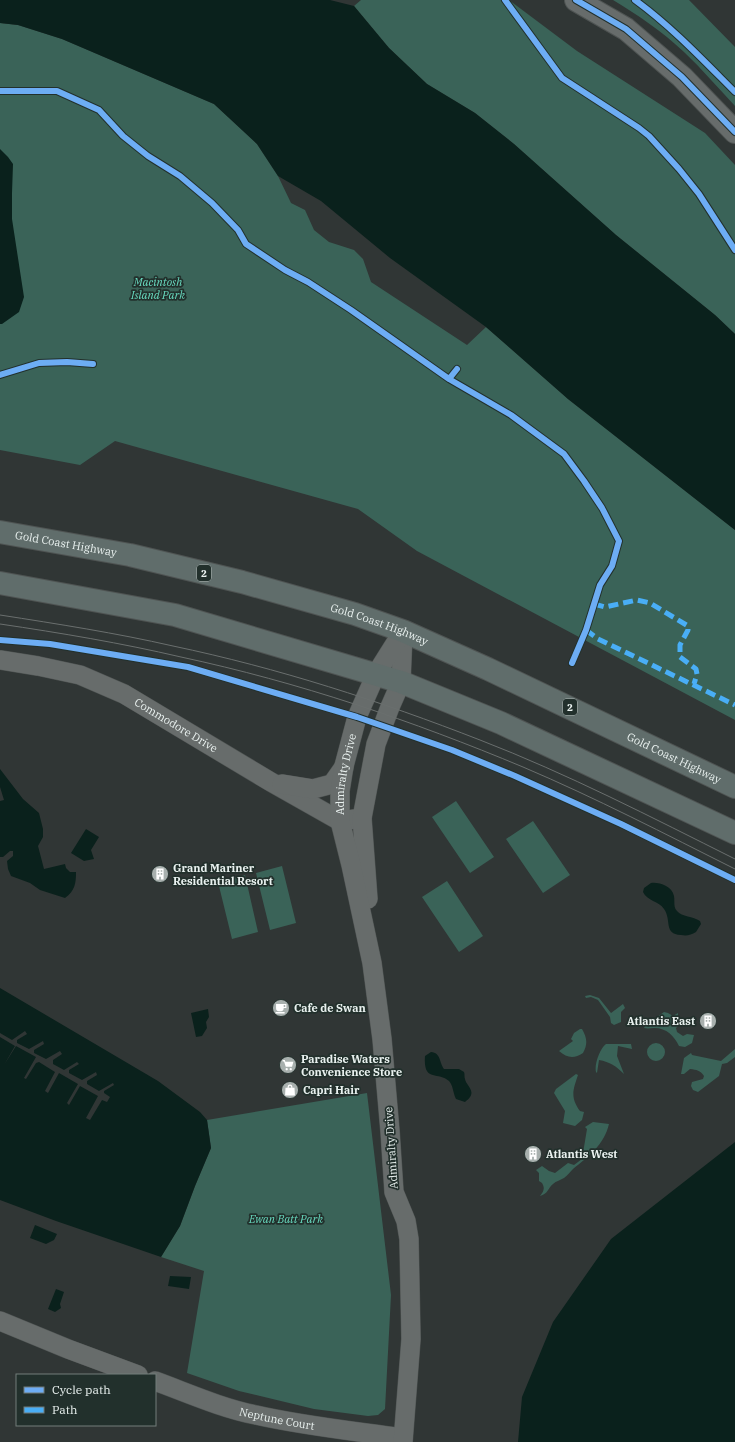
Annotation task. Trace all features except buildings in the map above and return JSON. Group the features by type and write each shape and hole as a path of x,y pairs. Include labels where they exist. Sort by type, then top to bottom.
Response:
{"highway":[{"name":"Gold Coast Highway","path":"0,532 130,556 242,582 346,611 403,631 488,669 735,787"},
{"path":"0,583 175,614 401,682 501,723 735,833"}],"street":[{"path":"576,0 626,29 682,77 735,132"},
{"path":"401,682 403,631"},
{"name":"Admiralty Drive","path":"370,949 340,821 340,791 344,766 357,717 376,674 403,631"},
{"name":"Commodore Drive","path":"0,660 80,675 124,694 271,782 340,821"},
{"name":"Admiralty Drive","path":"401,682 376,744 362,818 370,949 382,1039 394,1192 406,1221 410,1258 411,1339 403,1440"},
{"path":"271,782 313,789 332,784 344,766"},
{"path":"340,821 362,818"},
{"path":"0,1321 68,1349 135,1374"},
{"name":"Neptune Court","path":"156,1381 254,1415 403,1440"}],"green space":[{"path":"361,0 509,0 577,51 705,133 735,165 735,334 715,315 616,235 514,144 475,113 427,84 389,48 354,6"},
{"path":"613,0 689,0 735,47 735,106 697,65 668,38 650,24"},
{"name":"Macintosh Island Park","path":"0,23 18,25 62,39 214,104 257,144 278,176 291,203 305,210 314,230 329,242 354,250 363,259 371,282 467,345 486,327 568,399 735,530 735,720 417,551 358,509 115,441 80,465 0,450"},
{"path":"456,801 494,857 470,873 432,817"},
{"path":"533,821 570,875 543,893 506,839"},
{"path":"282,866 296,923 270,930 256,873"},
{"path":"245,875 258,932 232,939 218,882"},
{"path":"447,881 483,936 459,952 422,897"},
{"path":"590,995 599,998 611,1013 623,1004 625,1008 621,1012 621,1022 614,1025 611,1023 610,1017 598,1000 591,997 586,998 585,996"},
{"path":"664,1012 673,1016 678,1013 680,1024 676,1028 677,1032 683,1036 687,1034 694,1035 692,1043 685,1047 679,1046 670,1033 663,1029 644,1028"},
{"path":"582,1029 585,1035 586,1041 586,1047 583,1053 571,1057 559,1051 573,1041 571,1039 574,1033"},
{"path":"652,1043 660,1043 665,1048 663,1059 660,1061 652,1061 647,1056 647,1048"},
{"path":"606,1044 631,1044 632,1049 618,1046 617,1056 624,1074 613,1065 599,1060 597,1073 596,1072 598,1057"},
{"path":"735,1049 735,1057 727,1063 722,1064 719,1076 698,1092 693,1090 691,1086 692,1082 703,1079 703,1074 690,1069 684,1074 681,1074 684,1058 691,1053 692,1055 721,1061"},
{"path":"576,1074 578,1075 573,1093 577,1106 580,1111 584,1112 582,1120 575,1126 563,1123 565,1111 554,1093 556,1089"},
{"name":"Ewan Batt Park","path":"367,1093 391,1295 385,1409 378,1415 368,1416 314,1409 239,1391 187,1373 204,1271 161,1257 180,1226 211,1148 207,1120"},
{"path":"593,1122 609,1124 600,1144 563,1179 554,1183 543,1195 540,1196 544,1186 539,1181 539,1173 536,1170 542,1166 555,1173 568,1163 574,1165 582,1159 587,1129 585,1127"}],"shaded area":[{"path":"0,0 330,0 354,6 389,48 427,84 475,113 514,144 616,235 715,315 735,334 735,530 568,399 486,327 390,258 321,201 278,176 257,144 214,104 62,39 18,25 0,23"},
{"path":"0,149 13,164 12,219 24,297 19,312 2,324 0,324"},
{"path":"0,769 23,799 39,813 43,829 43,837 38,846 44,869 65,864 66,868 70,872 76,872 74,886 71,893 65,898 40,890 30,883 11,876 7,861 13,856 13,851 10,851 3,857 0,857 0,801 4,800 0,787"},
{"path":"86,829 99,837 91,850 94,859 84,861 71,853"},
{"path":"651,883 658,883 668,887 673,893 677,911 700,921 701,924 696,932 691,935 685,935 675,934 672,932 666,913 662,906 647,897 643,892 644,888"},
{"path":"0,988 158,1081 200,1112 207,1120 211,1148 180,1226 161,1257 0,1200"},
{"path":"208,1009 209,1017 206,1022 207,1028 202,1036 196,1037 191,1013"},
{"path":"431,1052 437,1054 444,1069 459,1069 464,1072 466,1082 471,1089 471,1095 465,1102 456,1099 449,1081 445,1078 432,1075 426,1070 425,1056"},
{"path":"735,1142 735,1442 518,1442 522,1397 553,1322 611,1239"},
{"path":"35,1225 57,1234 54,1240 46,1244 30,1238"},
{"path":"170,1276 191,1277 189,1289 168,1286"},
{"path":"56,1289 64,1292 60,1304 61,1308 55,1312 48,1309"}],"pier":[{"path":"25,1031 27,1034 17,1040 17,1043 29,1049 43,1041 44,1044 34,1050 34,1053 46,1059 60,1051 62,1054 53,1060 53,1064 64,1070 77,1062 79,1064 69,1070 69,1073 82,1080 96,1072 97,1075 87,1081 87,1084 99,1091 113,1083 114,1085 104,1091 104,1093 110,1097 107,1102 102,1100 90,1120 86,1118 98,1096 80,1086 69,1105 67,1103 78,1084 59,1073 48,1093 45,1091 55,1072 39,1062 36,1063 26,1079 24,1078 36,1057 16,1046 4,1065 15,1046 0,1037 0,1033 12,1040"}],"tram line":[{"path":"0,615 152,641 251,664 367,699 513,753 609,796 735,859"},
{"path":"0,624 136,647 181,657 268,678 355,704 440,734 523,767 604,804 735,869"}],"marked path":[{"path":"594,604 605,607 637,600 650,603 688,626 688,630 680,645 680,657 696,669 697,674 694,684"},
{"path":"586,630 598,639 735,705"}],"cycle path":[{"path":"505,0 562,78 649,136 699,194 735,250"},
{"path":"576,0 626,29 682,77 735,132"},
{"path":"635,0 649,10 699,56 735,92"},
{"path":"0,91 57,91 99,110 123,136 148,156 180,176 212,203 238,230 246,244 285,270 308,282 351,310 449,379 457,369"},
{"path":"0,375 39,363 67,362 93,364"},
{"path":"449,379 511,415 564,454 602,508 619,541 612,566 600,585 586,630 572,663"},
{"path":"0,640 50,644 188,667 357,717 452,750 515,776 621,824 735,880"}],"place":[{"name":"Grand Mariner Residential Resort","path":"160,874"},
{"name":"Cafe de Swan","path":"281,1008"},
{"name":"Atlantis East","path":"708,1021"},
{"name":"Paradise Waters Convenience Store","path":"288,1065"},
{"name":"Capri Hair","path":"290,1090"},
{"name":"Atlantis West","path":"533,1154"}]}
